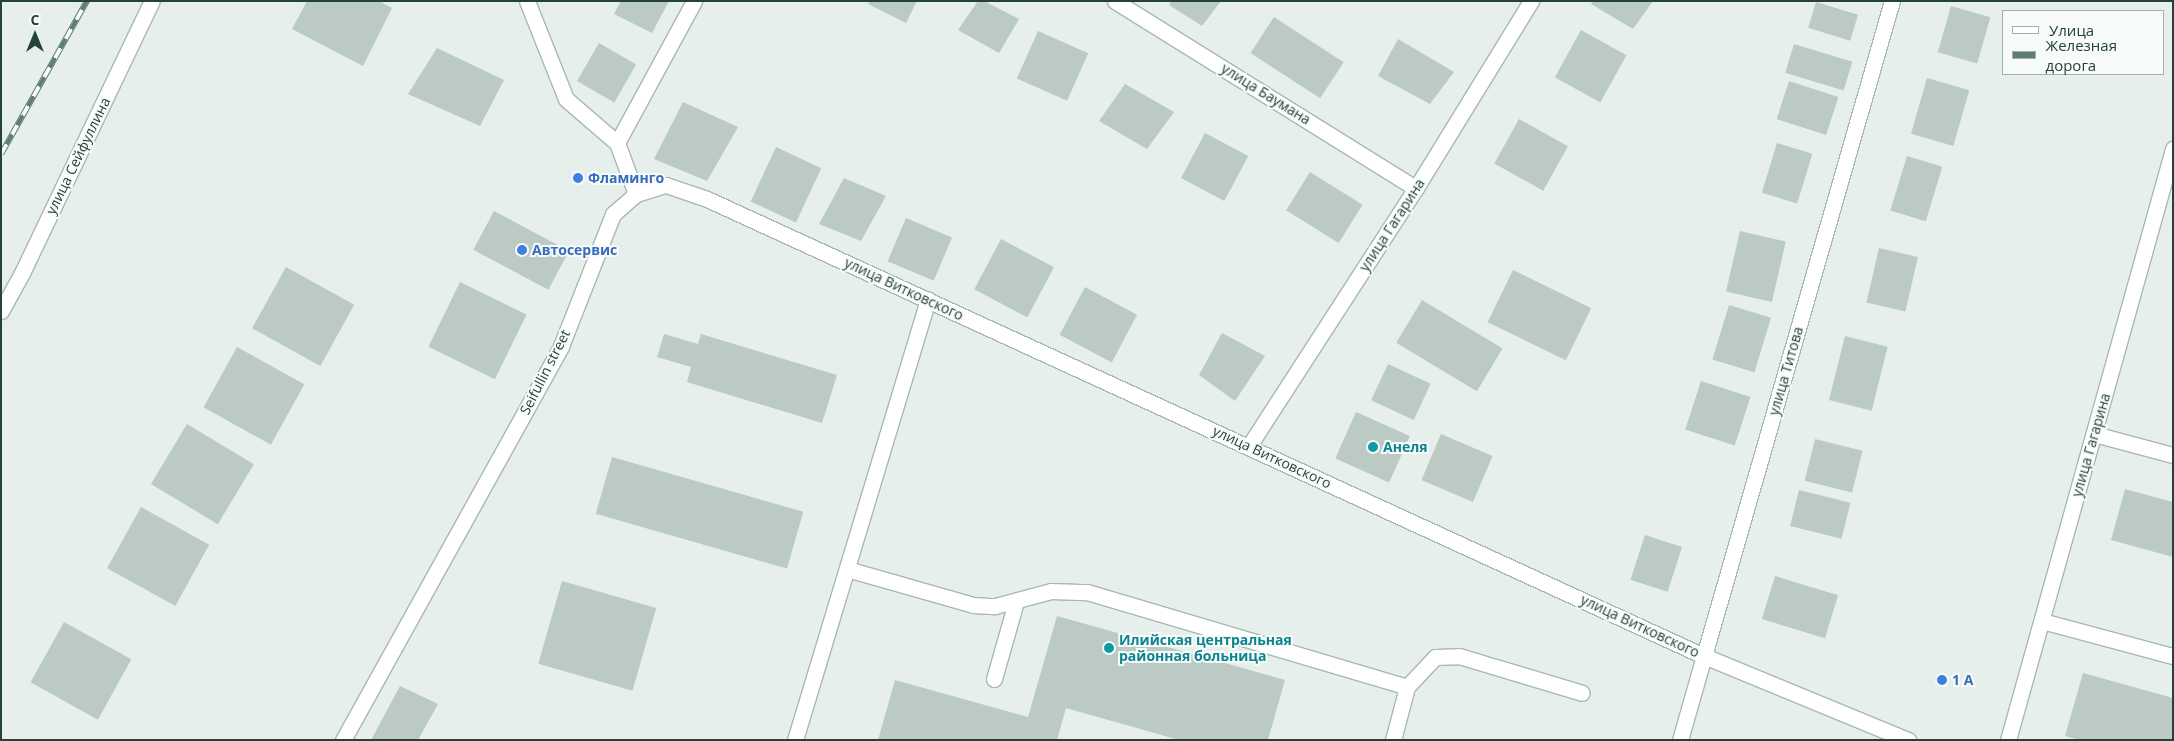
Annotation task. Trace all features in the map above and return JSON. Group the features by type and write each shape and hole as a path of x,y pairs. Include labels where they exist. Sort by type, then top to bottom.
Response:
{"street":[{"name":"улица Сейфуллина","path":"1,311 22,273 152,1"},
{"path":"528,1 566,99 617,143 636,194"},
{"path":"617,143 694,1"},
{"name":"улица Баумана","path":"1115,1 1416,188"},
{"name":"улица Гагарина","path":"1249,446 1416,188 1530,1"},
{"name":"улица Титова","path":"1680,740 1892,1"},
{"name":"улица Гагарина","path":"2008,740 2173,150"},
{"name":"улица Витковского","path":"636,194 666,185 707,199 1704,656 1908,740"},
{"name":"Seifullin street","path":"343,740 561,346 613,214 636,194"},
{"path":"796,740 928,300"},
{"path":"2094,434 2173,455"},
{"path":"847,569 973,605 995,606 1016,602 1051,591 1087,592 1406,687"},
{"path":"994,679 1016,602"},
{"path":"2042,621 2173,656"},
{"path":"1393,740 1406,687 1435,657 1459,656 1582,693"}],"building":[{"path":"307,1 379,1 392,8 363,66 292,29"},
{"path":"621,1 669,1 652,33 614,14"},
{"path":"870,1 917,1 906,23 868,4"},
{"path":"978,1 984,1 1019,19 999,53 958,30"},
{"path":"1172,1 1221,1 1202,26 1169,5"},
{"path":"1594,1 1653,1 1633,29 1591,4"},
{"path":"1816,2 1858,15 1850,41 1808,28"},
{"path":"1951,6 1990,17 1977,63 1938,52"},
{"path":"1274,17 1344,62 1320,98 1251,53"},
{"path":"1581,30 1626,55 1600,102 1555,77"},
{"path":"1038,31 1088,53 1067,101 1017,79"},
{"path":"1398,39 1454,72 1430,104 1378,76"},
{"path":"599,43 636,64 614,103 577,81"},
{"path":"1794,44 1852,62 1844,91 1785,73"},
{"path":"437,48 504,80 480,126 408,94"},
{"path":"1927,78 1969,90 1953,146 1911,134"},
{"path":"1789,81 1838,97 1826,135 1777,119"},
{"path":"1125,84 1174,112 1147,149 1099,121"},
{"path":"683,102 738,127 707,181 654,159"},
{"path":"1519,119 1568,146 1543,191 1494,164"},
{"path":"1205,133 1248,156 1224,201 1181,178"},
{"path":"1777,143 1812,154 1797,204 1762,193"},
{"path":"776,147 821,168 796,223 751,201"},
{"path":"1907,156 1942,167 1926,221 1890,211"},
{"path":"1310,172 1363,205 1339,243 1286,210"},
{"path":"844,178 886,196 861,241 819,224"},
{"name":"Автосервис","path":"494,211 569,251 548,290 473,250"},
{"path":"906,218 952,238 934,281 888,261"},
{"path":"1740,231 1786,242 1772,302 1726,291"},
{"path":"1001,239 1054,267 1027,317 974,289"},
{"path":"1879,248 1918,257 1905,312 1866,303"},
{"path":"286,267 354,305 320,366 252,328"},
{"path":"1513,270 1591,308 1566,360 1488,322"},
{"path":"460,282 527,314 495,379 428,347"},
{"path":"1085,287 1137,315 1112,362 1060,335"},
{"path":"1422,300 1503,348 1477,391 1396,343"},
{"path":"1729,305 1771,318 1754,372 1712,360"},
{"path":"1222,333 1265,356 1235,401 1199,375"},
{"path":"664,334 698,344 701,334 837,375 822,423 687,382 691,367 657,357"},
{"path":"1845,336 1888,347 1872,411 1829,400"},
{"path":"237,347 304,384 271,445 204,407"},
{"path":"1388,364 1431,384 1414,420 1371,400"},
{"path":"1701,381 1750,397 1735,446 1685,430"},
{"name":"Анеля","path":"1356,412 1410,436 1389,483 1335,459"},
{"path":"187,424 254,464 218,524 151,484"},
{"path":"1441,434 1493,456 1473,502 1421,480"},
{"path":"1815,439 1863,451 1852,493 1805,481"},
{"path":"612,457 803,512 787,569 596,514"},
{"path":"2125,489 2173,502 2173,557 2111,540"},
{"path":"1799,490 1850,503 1841,539 1790,526"},
{"path":"141,507 209,545 175,606 107,568"},
{"path":"1645,535 1682,547 1668,592 1630,580"},
{"path":"1775,576 1838,595 1825,638 1762,619"},
{"path":"562,581 656,608 632,691 538,664"},
{"name":"Илийская центральная районная больница","path":"1057,616 1285,680 1268,740 1179,740 1066,708 1057,740 878,740 895,680 1028,717"},
{"path":"64,622 131,659 98,720 31,682"},
{"path":"2083,673 2173,698 2173,740 2080,740 2065,736"},
{"path":"400,686 438,704 418,740 371,740"}],"railway":[{"path":"1,154 87,1"}],"place":[{"name":"Фламинго","path":"578,178"},
{"name":"Автосервис","path":"522,250"},
{"name":"Анеля","path":"1373,447"},
{"name":"Илийская центральная районная больница","path":"1109,648"},
{"name":"1 А","path":"1942,680"}]}
